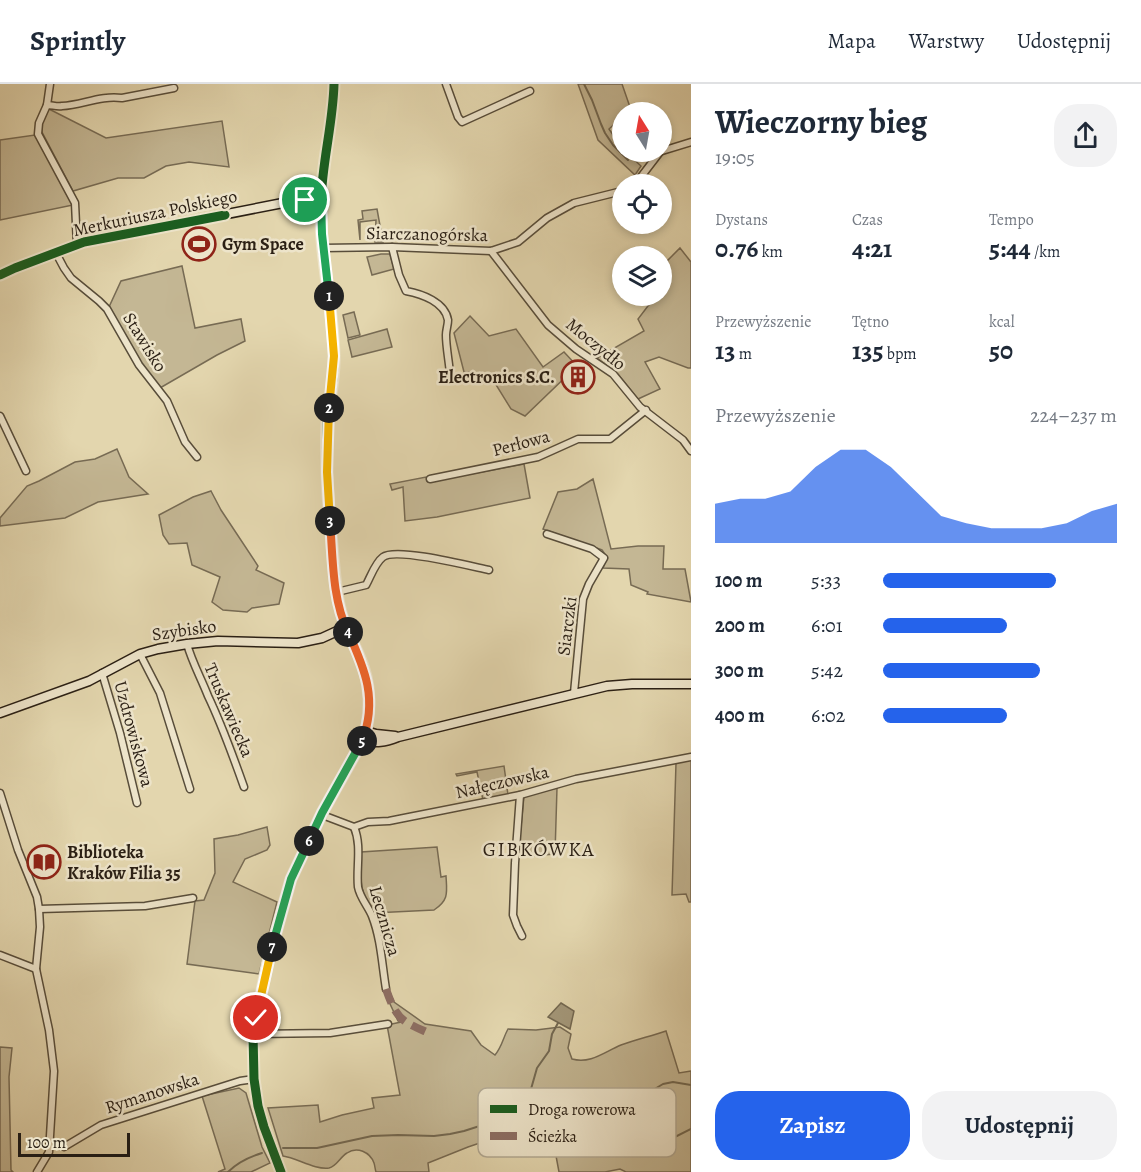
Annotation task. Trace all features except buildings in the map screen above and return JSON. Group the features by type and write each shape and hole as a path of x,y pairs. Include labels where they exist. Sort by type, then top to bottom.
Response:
{"street":[{"path":"50,84 47,105 39,123 38,134 75,203 77,245"},
{"path":"281,1172 258,1106 254,1079 253,1034 268,961 291,879 322,813 363,741 369,711 367,682 360,657 346,627 337,592 327,472 327,424 334,356 321,227 321,199 334,84"},
{"path":"446,84 462,122 530,91"},
{"path":"47,105 62,106 114,97 122,98 174,88"},
{"path":"672,148 691,142"},
{"path":"643,174 652,162"},
{"name":"Siarczanogórska","path":"323,248 392,247 491,251 518,242 547,218 574,202 612,193"},
{"name":"Merkuriusza Polskiego","path":"1,272 84,242 288,202 321,199"},
{"path":"392,247 399,275 406,291 419,293 431,299 447,316 446,334 450,374"},
{"name":"Moczydło","path":"491,251 548,325 576,349 613,374 640,407 683,440 691,451"},
{"name":"Stawisko","path":"56,253 71,278 107,309 139,365 167,402 185,442 197,457"},
{"name":"Perłowa","path":"430,479 538,457 578,439 610,439 646,410"},
{"path":"0,416 27,471"},
{"name":"Siarczki","path":"547,534 592,549 604,558 583,599 574,693"},
{"path":"337,592 366,585 379,561 387,554 422,556 489,570"},
{"name":"Szybisko","path":"0,713 89,681 140,654 187,644 218,641 298,643 322,638 346,627"},
{"name":"Truskawiecka","path":"187,644 244,787"},
{"path":"140,654 160,693 190,789"},
{"name":"Uzdrowiskowa","path":"102,674 120,733 137,802"},
{"path":"363,741 375,744 607,686 691,684"},
{"path":"366,731 398,737"},
{"name":"Nałęczowska","path":"354,827 368,822 409,818 520,795 576,779 691,757"},
{"path":"0,793 3,815 37,897 39,909 40,927 36,969 49,1030 54,1071 49,1152 37,1172"},
{"path":"520,795 513,915 522,936"},
{"path":"322,813 354,827"},
{"name":"Lecznicza","path":"354,827 357,834 358,886 379,942 386,989"},
{"path":"39,909 145,906 194,898"},
{"path":"0,955 36,969"},
{"path":"253,1034 330,1033 388,1024"},
{"name":"Rymanowska","path":"64,1147 101,1125 240,1081 254,1079"}],"shaded area":[{"path":"578,84 622,84 628,102 612,102 612,126 609,129 612,133 612,153 598,140"},
{"path":"47,108 106,138 222,121 229,167 189,162 166,166 144,178 118,178 73,191 42,132 41,126"},
{"path":"35,135 73,205 0,220 0,140"},
{"path":"621,162 637,162 641,166 634,174"},
{"path":"377,209 383,242 375,242 376,220 360,222 360,240 358,220 363,219 362,211"},
{"path":"680,248 691,262 691,368 659,357 645,362 660,389 638,399 618,374 597,358 644,331 638,319 648,306 672,306 672,256"},
{"path":"390,254 394,269 372,275 367,257"},
{"path":"182,266 195,328 241,319 245,341 160,388 126,339 109,307 121,281"},
{"path":"354,312 360,335 348,338 343,315"},
{"path":"470,316 489,336 516,329 543,367 564,352 577,366 525,416 511,409 490,375 464,372 454,333"},
{"path":"387,329 392,347 352,357 348,340"},
{"path":"117,449 129,477 148,494 98,502 65,518 0,526 0,518 27,486 75,462 95,459"},
{"path":"524,464 530,498 437,517 405,521 403,487 392,490 390,484 426,477 428,482"},
{"path":"593,479 611,549 664,546 663,569 685,569 691,602 647,594 648,592 631,585 629,569 603,568 607,557 602,550 543,529 558,492 577,489"},
{"path":"211,491 258,566 256,570 284,583 279,604 252,608 247,612 223,610 212,602 220,577 192,565 187,543 169,544 163,535 159,515 193,497"},
{"path":"691,760 691,902 689,902 686,894 672,895 676,763"},
{"path":"504,766 508,795 483,800 477,772 457,776 456,774"},
{"path":"557,788 555,854 518,857 524,796"},
{"path":"267,827 270,845 267,850 245,859 233,882 277,902 259,974 187,964 195,901 204,900 215,873 214,839"},
{"path":"437,847 441,877 446,876 447,892 442,903 434,910 373,913 363,890 361,852"},
{"path":"389,990 394,1002 425,1024 471,1031 481,1045 495,1055 508,1029 536,1030 560,1027 571,1034 568,1048 572,1059 579,1060 591,1059 621,1045 666,1031 679,1073 691,1071 691,1172 626,1172 620,1169 605,1172 559,1172 556,1157 676,1157 676,1088 478,1088 478,1144 428,1163 429,1172 376,1172 372,1159 359,1150 347,1153 329,1168 318,1167 283,1156 268,1108 318,1105 320,1122 374,1108 372,1098 400,1095 387,1025 401,1022 398,1021 384,991"},
{"path":"561,1003 574,1011 570,1029 548,1017"},
{"path":"0,1047 12,1048 9,1077 11,1170 13,1172 0,1172"},
{"path":"239,1088 246,1093 262,1147 270,1163 251,1172 218,1172 225,1169 202,1096"}],"waterway":[{"path":"584,84 605,133 612,144"},
{"path":"531,1088 537,1068 549,1051 552,1034 558,1023"},
{"path":"656,1088 673,1082 691,1085"},
{"path":"283,1148 317,1148 372,1136 434,1136 478,1127"},
{"path":"676,1136 691,1129"},
{"path":"228,1172 244,1160 262,1153"}],"marked path":[{"path":"386,989 397,1014 413,1026 431,1034"}],"cycle path":[{"path":"281,1172 258,1106 254,1079 253,1034 268,961 291,879 322,813 363,740 369,709 366,676 345,624 336,588 328,490 327,424 334,356 322,240 321,202 334,84"},
{"path":"0,275 84,242 225,215"}],"place":[{"name":"Gym Space","path":"199,244"},
{"name":"Electronics S.C.","path":"578,377"},
{"name":"Biblioteka Kraków Filia 35","path":"44,862"}],"district":[{"name":"GIBKÓWKA","path":"539,849"}],"route":[{"path":"256,1018 268,961 291,879 322,813 363,741 369,713 369,694 364,669 346,627 337,592 327,472 327,424 334,356 329,290 322,234 321,199 305,200"}]}
